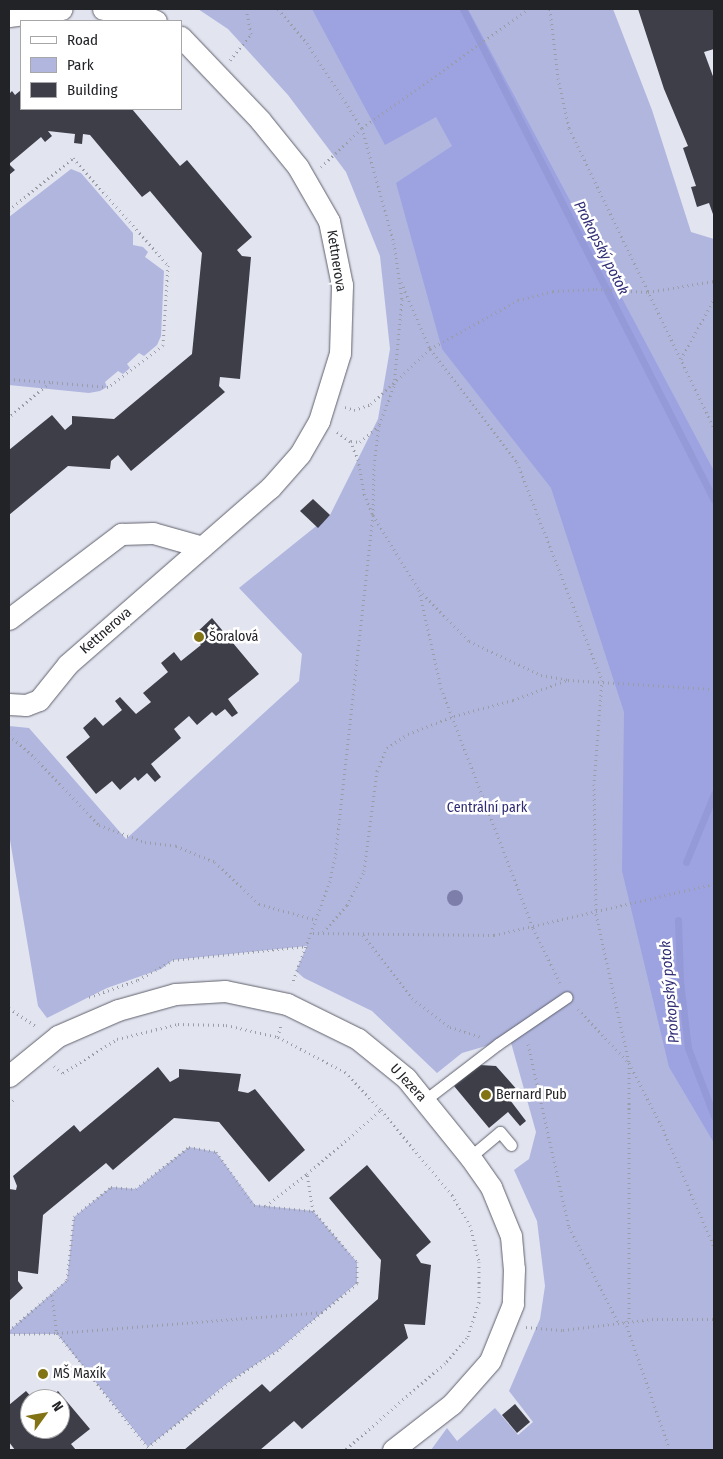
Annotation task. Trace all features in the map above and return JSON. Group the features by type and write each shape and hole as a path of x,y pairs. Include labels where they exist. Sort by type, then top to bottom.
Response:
{"street":[{"path":"9,16 62,9"},
{"path":"103,9 130,10 154,20"},
{"name":"Kettnerova","path":"9,704 26,705 39,700 68,664 270,488 300,454 319,421 340,353 342,285 329,221 305,180 267,128 217,72 182,38"},
{"path":"9,619 121,534 153,533 202,547"},
{"name":"U Jezera","path":"9,1076 58,1036 118,1010 175,994 225,991 287,1004 358,1038 382,1056 425,1100 470,1156 491,1187 511,1236 513,1304 508,1323 490,1360 452,1404 394,1450"}],"lane":[{"path":"425,1100 498,1044 567,997"},
{"path":"470,1156 500,1132 511,1145"}],"path":[{"path":"217,72 251,34 246,9"},
{"path":"278,9 307,43 362,128 401,282 430,350 517,462 602,680 594,784 596,914 629,1063 627,1321 670,1450"},
{"path":"305,180 362,128 529,9"},
{"path":"550,9 558,78 569,128 714,428"},
{"path":"9,210 73,158 168,265 163,345 108,387 9,379"},
{"path":"325,401 354,410 371,404 394,386 430,350 518,300 554,291 596,289 648,292 714,281"},
{"path":"292,986 313,933 335,857 373,515 379,425 394,386 402,321 401,282"},
{"path":"681,360 714,299"},
{"path":"9,417 50,382"},
{"path":"319,421 350,441 360,442 379,425"},
{"path":"350,441 358,459 364,494 373,515 419,590 469,641 541,675 568,680 602,680 714,689"},
{"path":"419,590 441,688 454,716 533,928 567,997 629,1063 661,1125 714,1247"},
{"path":"323,932 347,905 364,871 377,771 387,748 408,734 454,716 513,700 568,680"},
{"path":"9,735 35,758 99,825 145,842 176,846 215,862 259,904 317,920"},
{"path":"313,933 494,935 596,914 714,884"},
{"path":"363,935 412,998 450,1027 498,1044"},
{"path":"138,980 173,960 307,946"},
{"path":"9,1008 37,1026"},
{"path":"63,1073 117,1039 178,1024 226,1025 278,1037 345,1072 382,1110 452,1195 470,1225 479,1262 479,1302 467,1338 445,1363 345,1450"},
{"path":"524,1026 569,1227 618,1322"},
{"path":"266,1206 382,1110"},
{"path":"9,1332 67,1280 74,1217 111,1187 136,1189 189,1147 216,1152 254,1205 313,1212"},
{"path":"52,1294 57,1334 149,1449 230,1381 278,1350 356,1283 357,1262 313,1212 307,1174"},
{"path":"9,1332 57,1334 324,1312"},
{"path":"508,1323 563,1330 627,1321 714,1319"}],"green space":[{"name":"Centrální park","path":"198,9 613,9 652,110 691,232 714,239 714,1450 431,1450 447,1428 457,1441 495,1408 518,1435 533,1422 509,1391 540,1319 545,1286 537,1221 514,1170 529,1159 536,1132 510,1039 462,1053 437,1073 372,1011 304,978 296,971 307,946 173,960 161,969 107,988 47,1018 38,1006 9,834 9,726 29,728 126,839 299,681 302,654 239,588 330,515 378,419 390,349 380,256 346,172 288,95 228,29"},
{"path":"71,169 81,173 133,233 133,245 143,247 148,252 145,257 164,271 161,336 157,345 144,356 139,353 127,364 130,368 123,374 118,371 105,382 107,387 100,391 89,393 9,385 9,217"},
{"path":"189,1147 216,1152 255,1205 313,1211 357,1262 357,1283 278,1350 230,1381 148,1447 57,1334 9,1334 9,1331 67,1280 74,1217 111,1187 136,1189"}],"shaded area":[{"path":"312,9 468,9 714,471 714,1143 669,1067 622,871 624,712 551,488 442,349 396,183 452,146 436,117 385,145"}],"building":[{"path":"638,9 714,9 714,49 704,52 714,79 714,217 709,203 697,207 691,187 696,186 683,148 688,146 664,89"},
{"path":"12,91 15,95 20,91 20,110 133,110 180,166 187,160 252,237 237,250 242,256 251,257 240,379 220,377 219,386 225,392 131,471 118,455 111,461 110,469 68,466 9,515 9,450 52,415 65,430 72,424 72,416 114,419 192,354 202,253 150,191 142,197 90,135 83,134 82,144 74,143 75,134 48,131 52,136 45,142 41,137 9,164 9,94"},
{"path":"9,164 15,170 9,175"},
{"path":"313,499 330,515 318,528 300,511"},
{"path":"212,618 259,674 228,699 238,713 232,717 225,709 216,716 212,712 197,725 189,716 174,729 181,738 151,764 161,777 155,782 147,773 138,781 135,777 120,790 112,781 96,794 66,757 90,737 83,728 95,717 103,726 122,710 115,701 120,697 136,714 151,702 143,693 168,672 161,663 174,652 181,661 201,645 193,636"},
{"path":"480,1065 496,1066 519,1092 510,1100 526,1121 520,1126 508,1112 489,1128 454,1086"},
{"path":"158,1067 170,1082 179,1077 179,1069 241,1074 238,1091 248,1093 255,1089 305,1150 269,1182 219,1122 174,1118 113,1170 106,1163 43,1215 38,1274 18,1271 18,1281 23,1288 9,1301 9,1189 16,1190 17,1186 13,1176 74,1125 80,1132"},
{"path":"367,1165 431,1242 416,1255 421,1263 431,1265 425,1325 404,1324 408,1338 302,1429 294,1421 260,1450 184,1450 262,1384 270,1392 378,1299 381,1260 329,1198"},
{"path":"20,1396 20,1439 70,1439 70,1405 90,1429 71,1444 76,1450 15,1450 9,1442 9,1405"},
{"path":"515,1404 530,1422 517,1433 502,1415"}],"waterway":[{"name":"Prokopský potok","path":"463,9 714,500"},
{"name":"Prokopský potok","path":"686,862 714,794"},
{"name":"Prokopský potok","path":"678,920 680,981 688,1048 714,1116"}],"place":[{"name":"Šoralová","path":"199,637"},
{"name":"Bernard Pub","path":"486,1095"},
{"name":"MŠ Maxík","path":"43,1374"}]}
